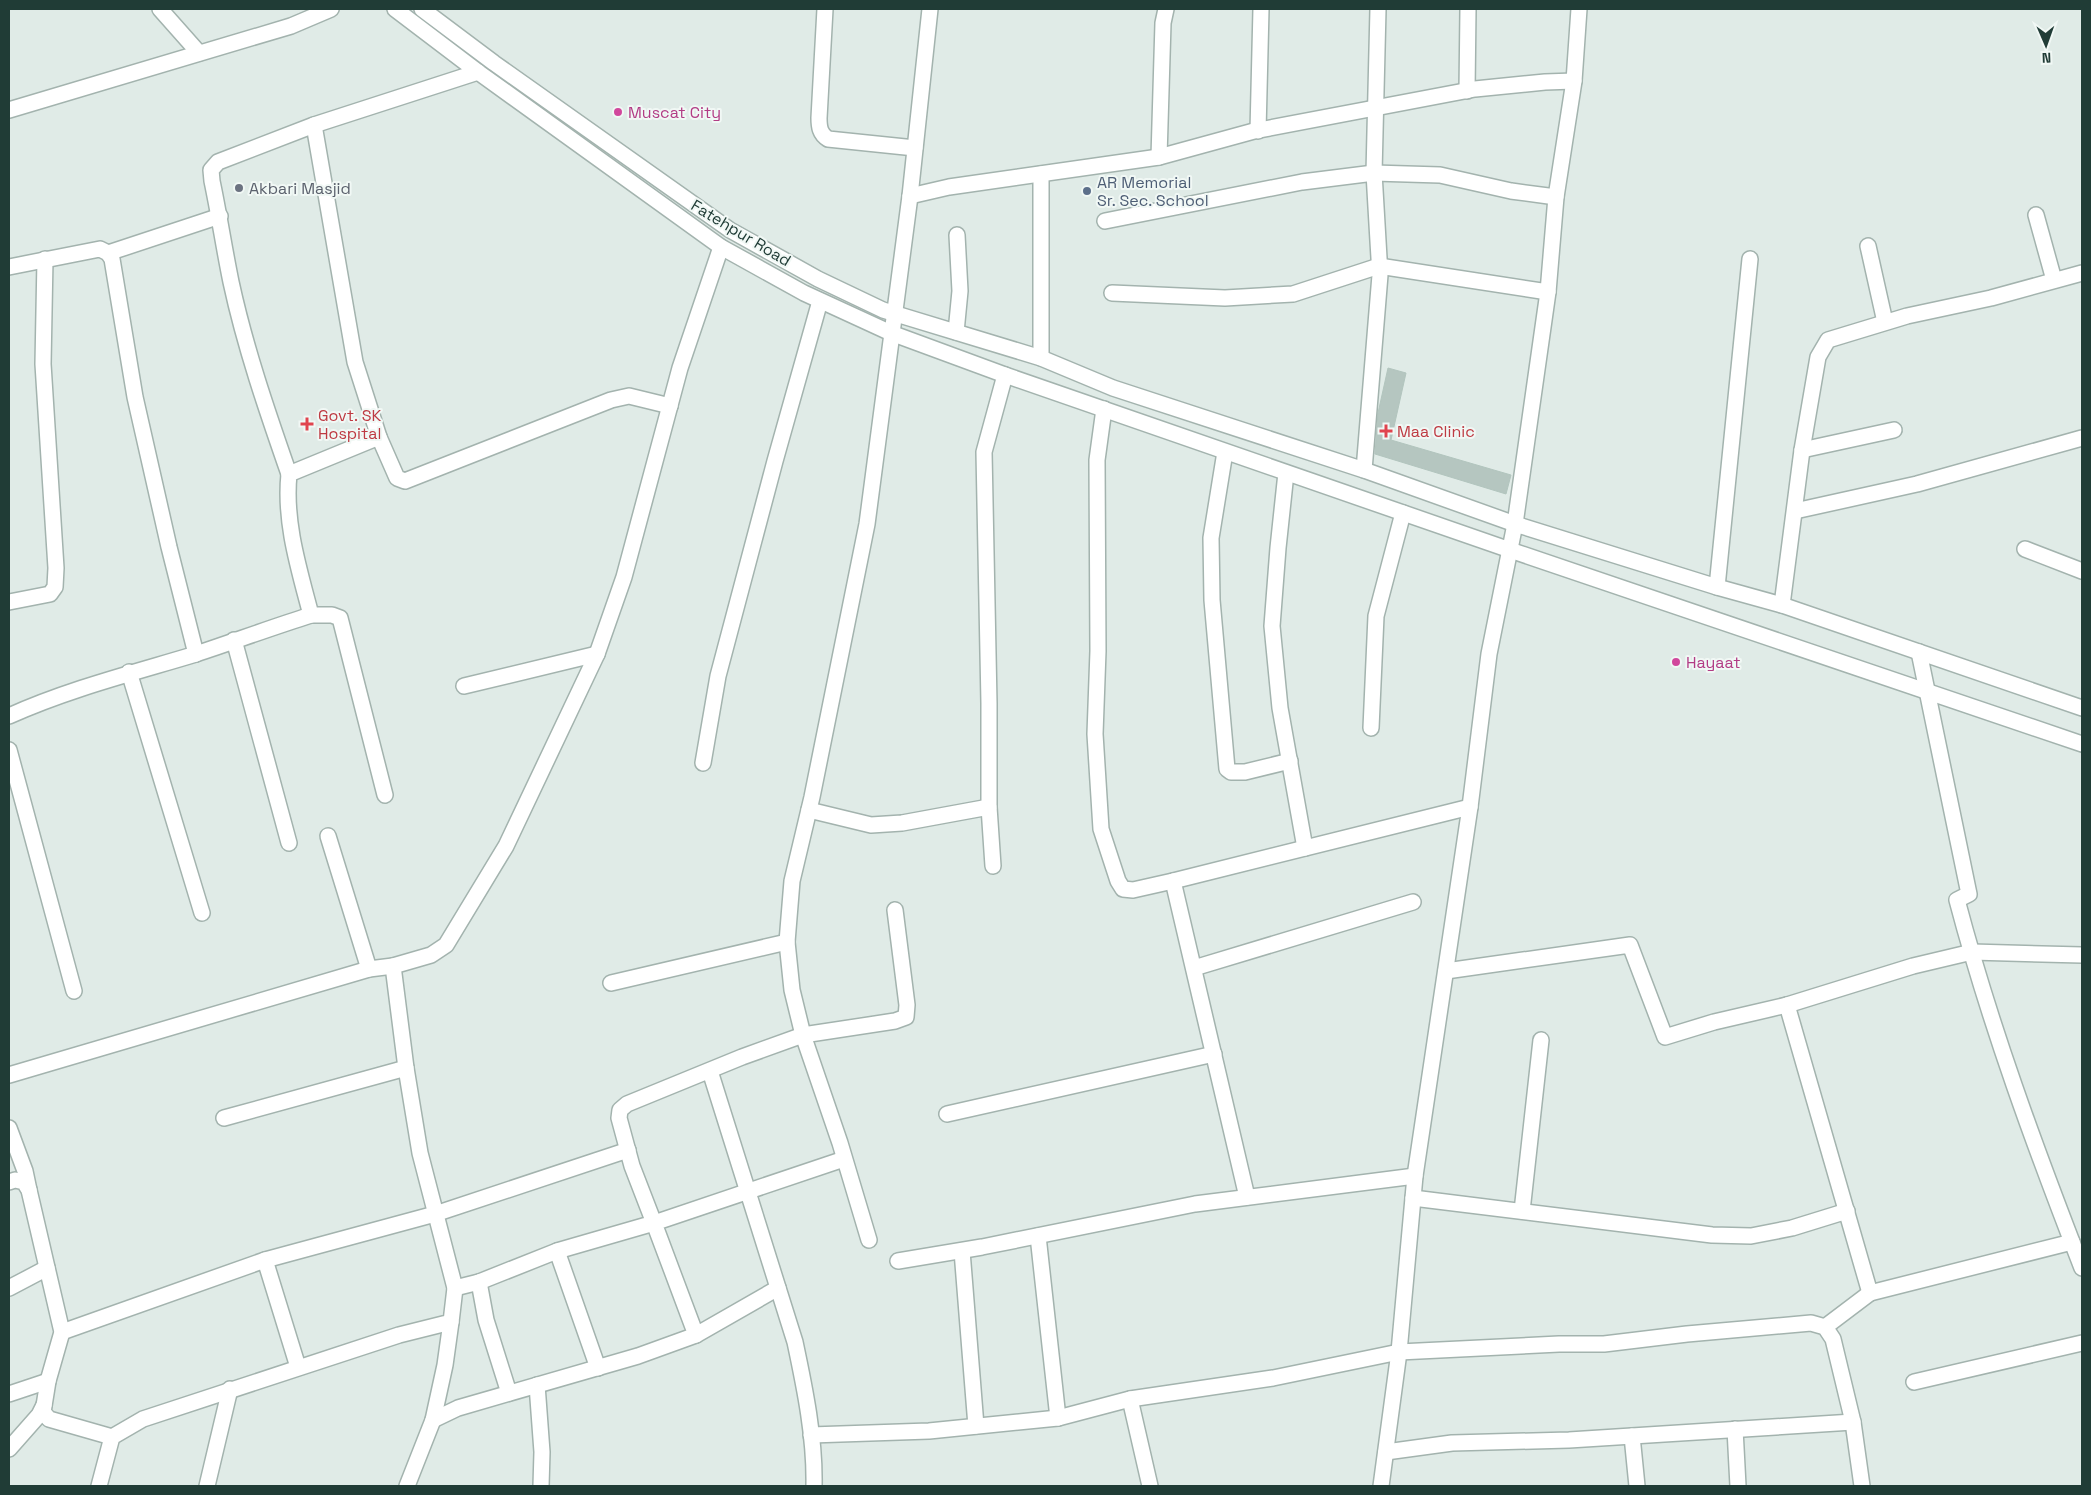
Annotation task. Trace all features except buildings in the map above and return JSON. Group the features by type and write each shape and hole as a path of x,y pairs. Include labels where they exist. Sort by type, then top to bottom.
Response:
{"street":[{"path":"160,9 200,53"},
{"path":"9,110 291,26 332,9"},
{"path":"395,9 478,72 721,247 820,301 891,333 1225,452 2082,744"},
{"name":"Fatehpur Road","path":"422,9 494,63 730,230 818,279 883,310 1041,358 1113,388 1364,470 1515,524 1717,587 1782,605 2082,708"},
{"path":"825,9 819,118 819,129 824,137 828,139 915,148"},
{"path":"869,1240 803,1035 792,990 787,942 792,881 809,810 867,524 910,196 930,9"},
{"path":"1158,157 1163,23 1166,9"},
{"path":"1258,131 1261,9"},
{"path":"1364,470 1380,276 1374,173 1374,110 1378,9"},
{"path":"1467,91 1468,9"},
{"path":"1381,1486 1399,1352 1415,1176 1470,807 1490,654 1515,524 1548,292 1556,197 1574,81 1579,9"},
{"path":"311,615 297,559 289,516 287,492 289,474 265,406 243,329 231,282 211,170 218,162 314,125 478,72"},
{"path":"910,196 949,187 1158,157 1258,131 1467,91 1545,82 1574,81"},
{"path":"314,125 355,362 379,437 397,478 405,482 611,400 629,396 670,406"},
{"path":"1105,222 1302,182 1374,173 1440,175 1510,191 1556,197"},
{"path":"1041,174 1041,358"},
{"path":"2036,215 2054,280"},
{"path":"108,253 220,216"},
{"path":"956,332 960,291 957,235"},
{"path":"1868,246 1885,322"},
{"path":"9,1075 369,968 394,966 432,955 446,945 506,846 597,654 624,577 680,368 721,247"},
{"path":"9,267 100,249 108,253 112,259 135,397 169,548 196,654"},
{"path":"9,602 50,594 55,587 56,568 44,364 45,259"},
{"path":"1717,587 1750,259"},
{"path":"1112,293 1225,298 1293,294 1379,266 1548,292"},
{"path":"1782,605 1802,450 1818,357 1828,340 1907,316 1991,298 2082,273"},
{"path":"703,763 718,676 774,461 820,301"},
{"path":"993,866 989,807 989,694 984,452 1005,375"},
{"path":"1104,409 1097,460 1098,651 1095,734 1101,829 1118,881 1123,889 1133,890 1173,881 1470,807"},
{"path":"1802,450 1894,430"},
{"path":"289,474 379,437"},
{"path":"1795,511 1916,484 2082,438"},
{"path":"1225,452 1211,538 1212,600 1227,769 1231,772 1245,772 1290,761"},
{"path":"1286,473 1272,626 1280,708 1305,848"},
{"path":"1371,728 1376,616 1404,513"},
{"path":"2026,549 2082,571"},
{"path":"9,716 129,672 196,654 311,615 332,614 340,618 385,795"},
{"path":"234,640 289,843"},
{"path":"1919,652 1969,894 1957,900 1986,1002 2041,1163 2082,1268"},
{"path":"464,686 597,654"},
{"path":"129,672 202,913"},
{"path":"9,750 74,991"},
{"path":"809,810 871,825 902,823 989,807"},
{"path":"328,836 369,968"},
{"path":"1173,881 1248,1197"},
{"path":"1194,968 1413,902"},
{"path":"696,1335 628,1150 619,1118 620,1110 627,1104 803,1035 895,1021 906,1017 907,1005 896,910"},
{"path":"611,983 787,942"},
{"path":"1446,971 1630,945 1665,1037 1714,1022 1787,1005 1913,966 1972,952 2082,955"},
{"path":"394,966 406,1068 420,1153 455,1288 445,1365 433,1420 407,1486"},
{"path":"1787,1005 1870,1293"},
{"path":"1522,1211 1541,1040"},
{"path":"947,1114 1214,1054"},
{"path":"224,1118 406,1068"},
{"path":"710,1071 795,1342 804,1386 815,1462 814,1486"},
{"path":"9,1128 25,1171 62,1332 48,1381 44,1412 49,1419 112,1437"},
{"path":"62,1332 265,1260 435,1214 628,1150"},
{"path":"455,1288 480,1282 557,1251 654,1222 844,1159"},
{"path":"898,1261 962,1251 1195,1204 1415,1176"},
{"path":"9,1182 15,1180 24,1182 29,1190"},
{"path":"1414,1198 1712,1235 1751,1236 1792,1228 1847,1211"},
{"path":"1038,1236 1058,1418"},
{"path":"1825,1326 1870,1293 2072,1242"},
{"path":"557,1251 598,1368"},
{"path":"962,1251 976,1426"},
{"path":"265,1260 298,1367"},
{"path":"9,1288 47,1268"},
{"path":"480,1282 486,1320 509,1393"},
{"path":"433,1420 458,1408 638,1356 696,1335 778,1288"},
{"path":"99,1486 112,1437 142,1418 399,1334 451,1322"},
{"path":"811,1435 929,1431 1058,1418 1130,1399 1273,1378 1399,1352 1559,1344 1604,1344 1687,1334 1811,1323 1825,1326 1833,1339 1853,1422 1862,1486"},
{"path":"1914,1382 2082,1343"},
{"path":"9,1394 48,1381"},
{"path":"537,1384 542,1452 541,1486"},
{"path":"208,1486 230,1389"},
{"path":"1130,1399 1150,1486"},
{"path":"9,1449 39,1415 44,1405"},
{"path":"1386,1452 1452,1443 1632,1436 1853,1422"},
{"path":"1735,1428 1738,1486"},
{"path":"1632,1436 1637,1486"}],"place":[{"name":"Muscat City","path":"618,112"},
{"name":"Akbari Masjid","path":"239,188"},
{"name":"AR Memorial Sr. Sec. School","path":"1087,191"},
{"name":"Govt. SK Hospital","path":"307,424"},
{"name":"Maa Clinic","path":"1386,431"},
{"name":"Hayaat","path":"1676,662"}]}
